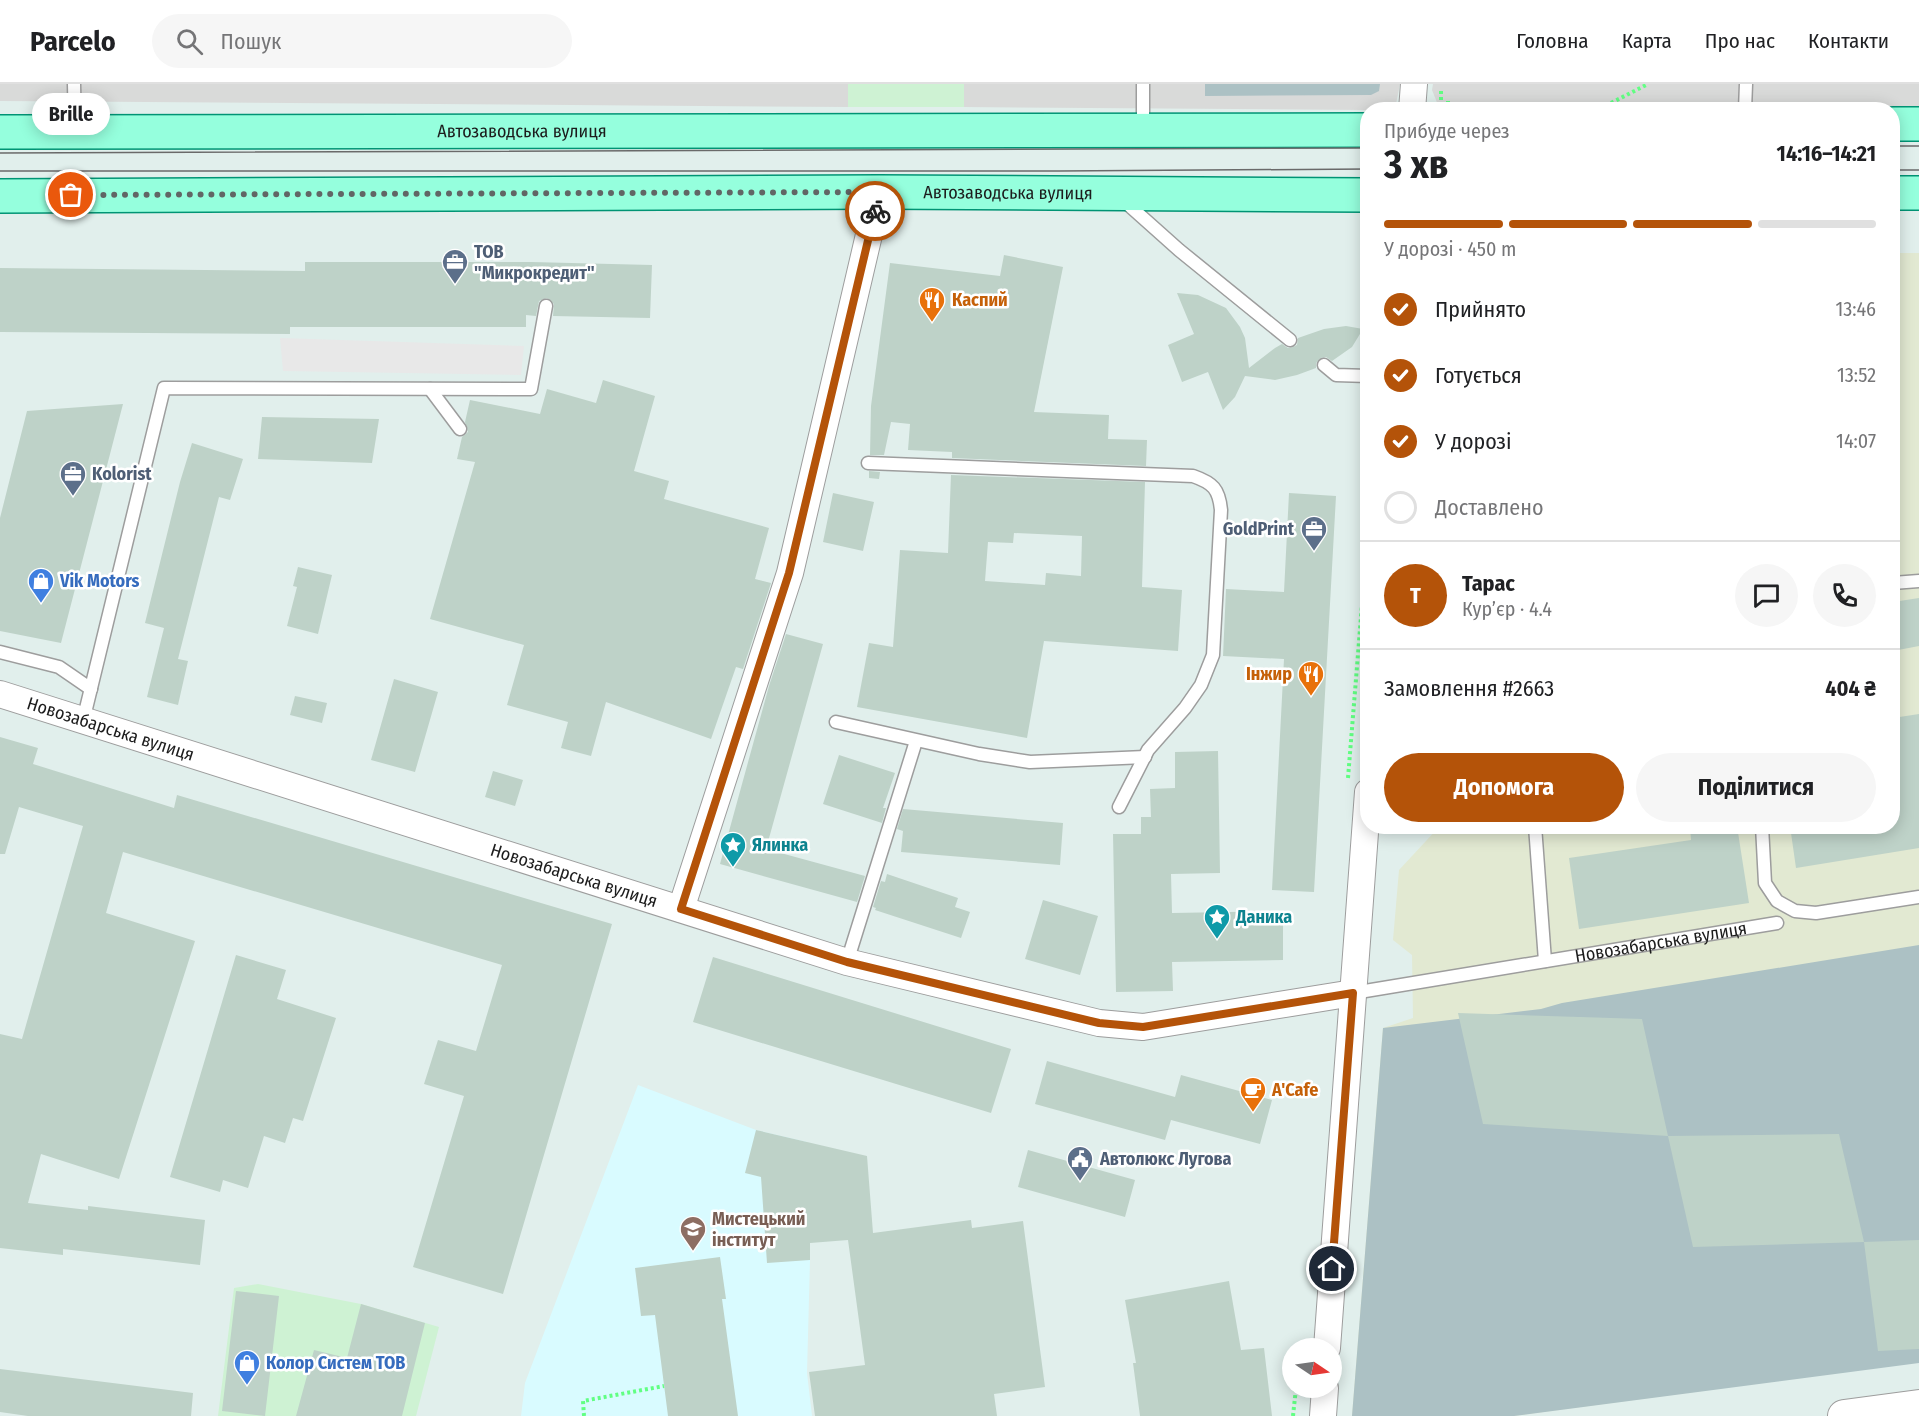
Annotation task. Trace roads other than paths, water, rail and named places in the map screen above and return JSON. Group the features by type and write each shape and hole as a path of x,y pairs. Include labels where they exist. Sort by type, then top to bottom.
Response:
{"main road":[{"path":"1900,124 1919,124"},
{"name":"Автозаводська вулиця","path":"0,132 1360,130"},
{"name":"Автозаводська вулиця","path":"0,196 879,192 1360,195"},
{"path":"1900,193 1919,193"}],"street":[{"path":"1413,102 1414,84"},
{"path":"681,909 789,573 879,192"},
{"name":"Новозабарська вулиця","path":"0,694 847,962 1099,1023 1143,1027 1353,993"},
{"path":"1328,1338 1353,993 1358,789"},
{"path":"1323,1416 1324,1398"},
{"path":"1844,1416 1919,1406"}],"lane":[{"path":"74,84 75,133"},
{"path":"1143,84 1143,130"},
{"path":"1746,84 1746,102"},
{"path":"1118,195 1179,250 1290,340"},
{"path":"83,720 164,388 531,389 546,306"},
{"path":"1324,365 1336,375 1360,376"},
{"path":"430,389 460,429"},
{"path":"868,463 1193,476 1205,480 1220,495 1213,655 1201,685 1185,708 1148,750 1119,807"},
{"path":"1900,582 1919,581"},
{"path":"0,652 59,667 90,689"},
{"path":"836,722 979,754 1030,762 1145,757"},
{"path":"847,962 916,741"},
{"path":"1536,834 1545,961"},
{"path":"1762,834 1764,883 1777,901 1795,911 1816,913 1919,897"},
{"name":"Новозабарська вулиця","path":"1353,993 1777,923"}],"tram line":[{"path":"1900,146 1919,146"},
{"path":"0,153 1360,148"},
{"path":"0,171 1360,169"},
{"path":"1900,170 1919,170"}],"place":[{"name":"Brille","path":"71,195"},
{"name":"ТОВ \"Микрокредит\"","path":"455,285"},
{"name":"Каспий","path":"932,323"},
{"name":"Kolorist","path":"73,497"},
{"name":"GoldPrint","path":"1314,552"},
{"name":"Vik Motors","path":"41,604"},
{"name":"Інжир","path":"1311,697"},
{"name":"Ялинка","path":"733,868"},
{"name":"Даника","path":"1217,940"},
{"name":"A'Cafe","path":"1253,1113"},
{"name":"Автолюкс Лугова","path":"1080,1182"},
{"name":"Мистецький інститут","path":"693,1252"},
{"name":"Колор Систем ТОВ","path":"247,1386"}]}
